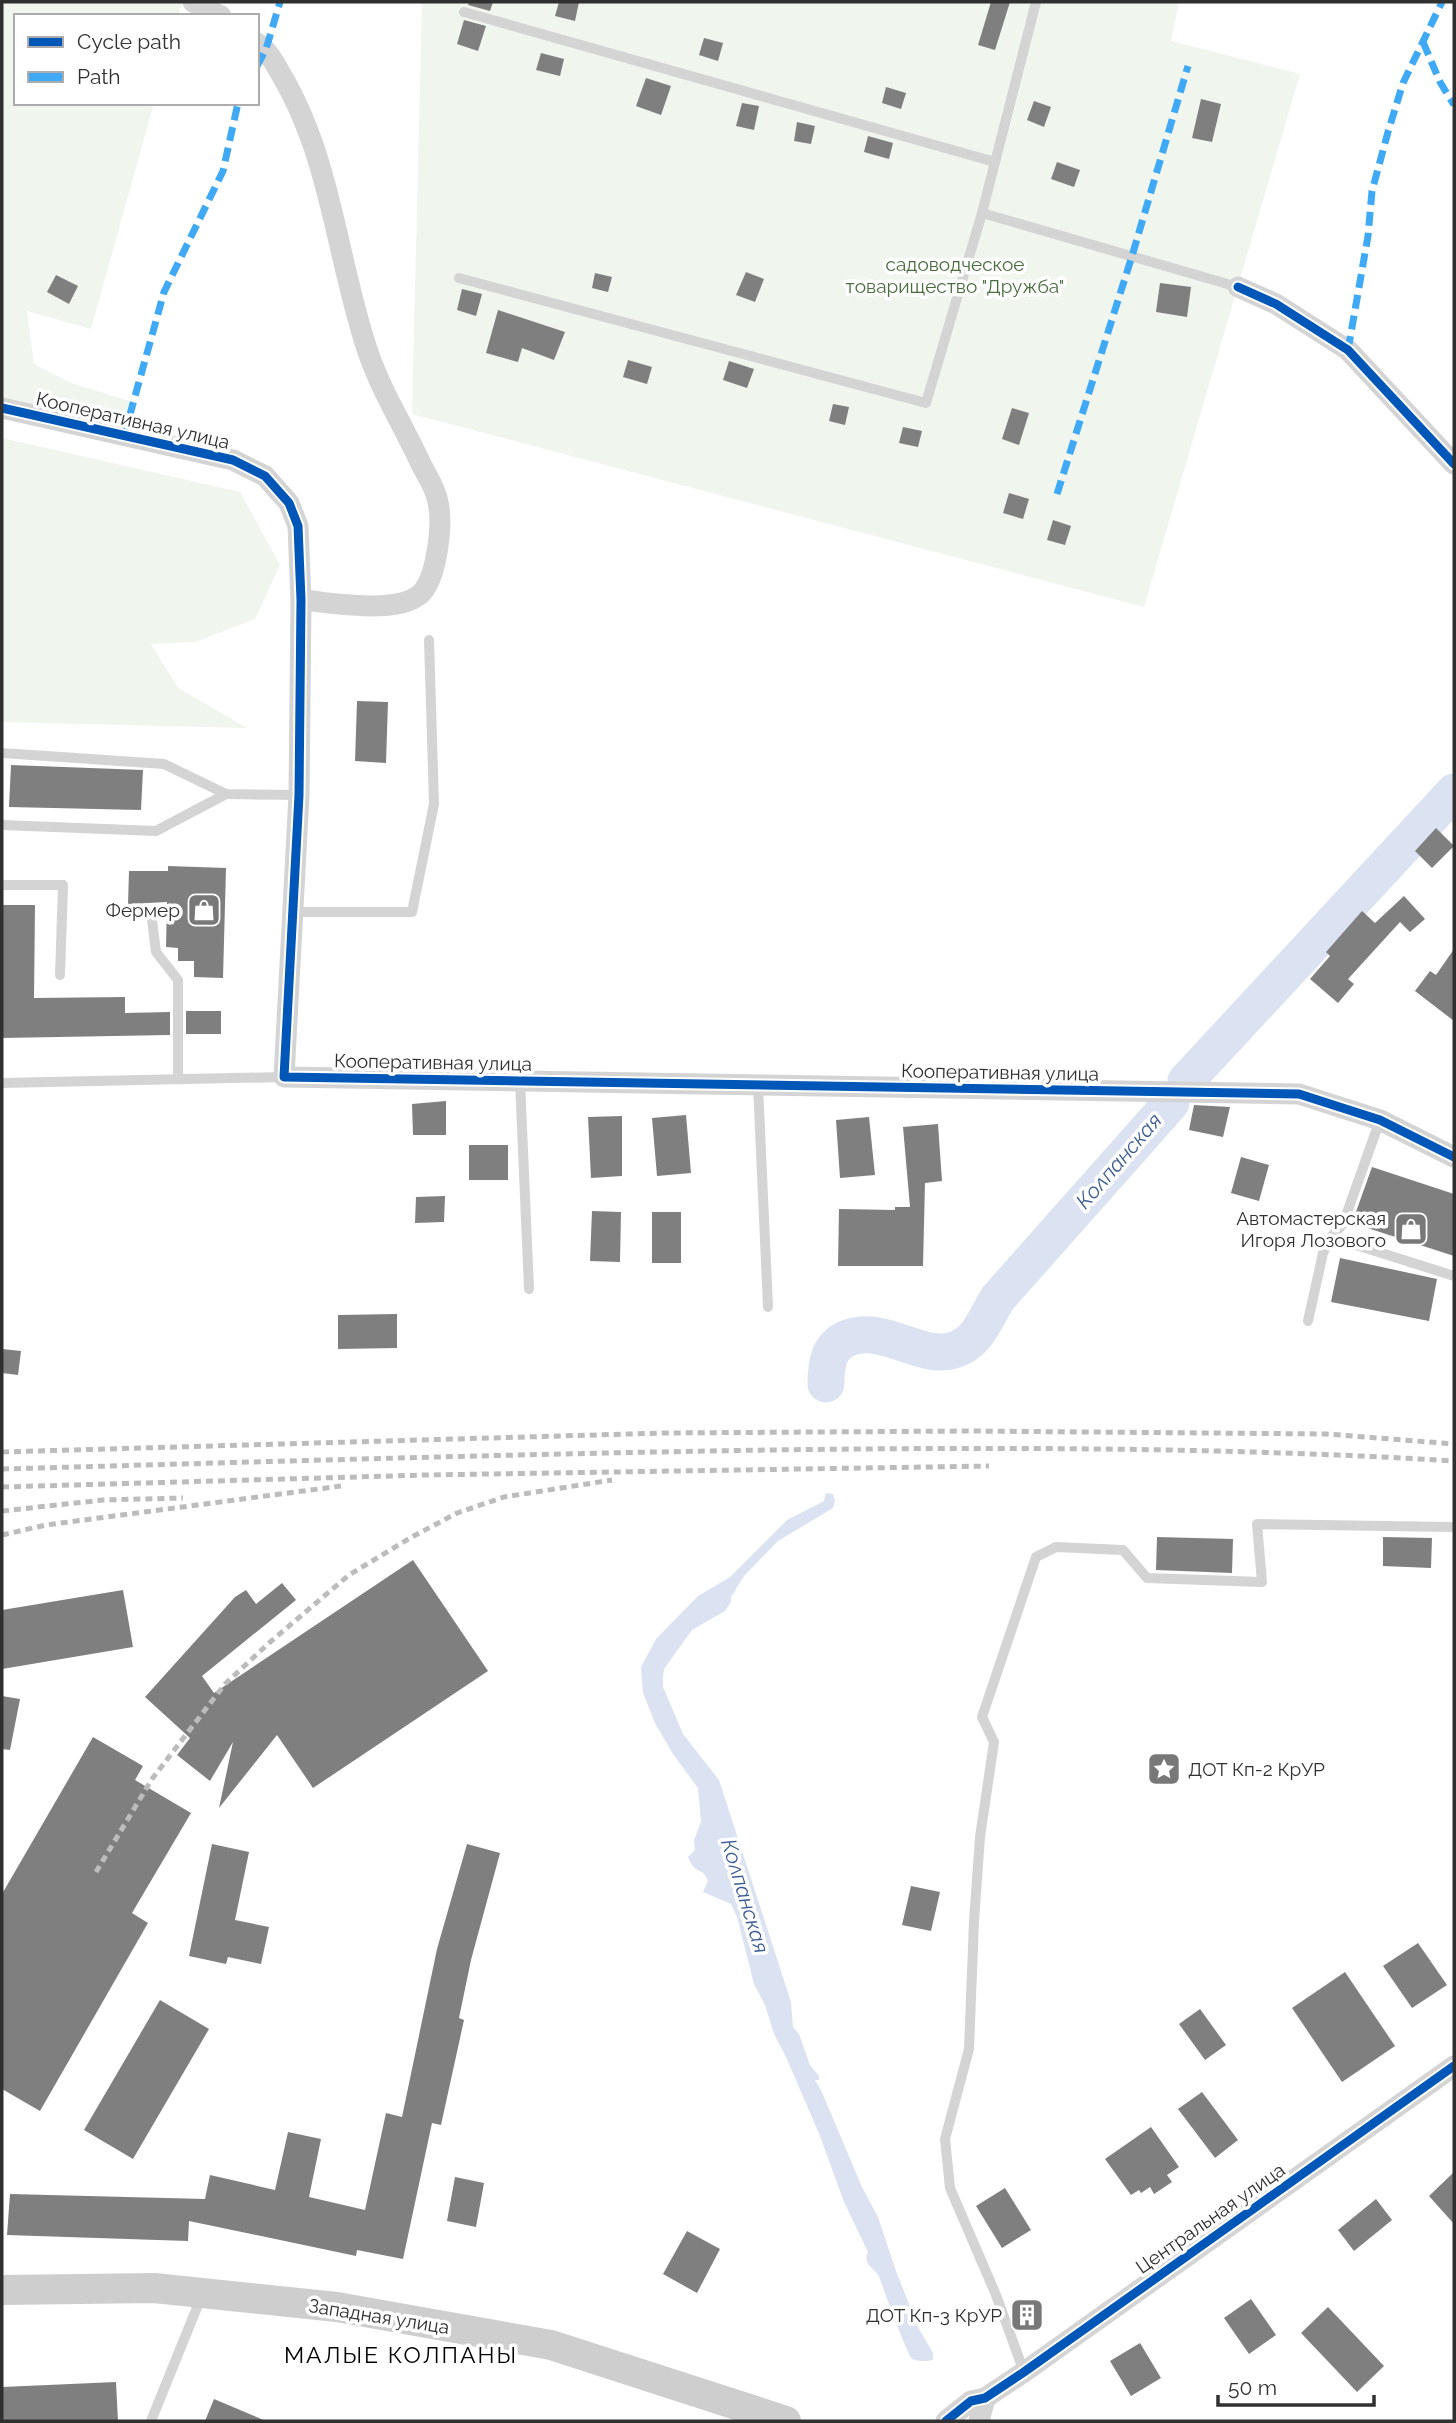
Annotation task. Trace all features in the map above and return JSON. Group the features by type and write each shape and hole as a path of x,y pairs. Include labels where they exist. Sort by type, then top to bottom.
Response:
{"main road":[{"name":"Западная улица","path":"2,2290 154,2288 337,2307 551,2345 786,2421"}],"street":[{"path":"193,2 217,14"},
{"path":"259,44 266,49 288,86 308,129 366,348 382,388 438,499 441,519 433,572 423,592 406,602 386,606 301,600"},
{"path":"1238,287 1276,304 1348,350 1454,464"},
{"name":"Кооперативная улица","path":"2,408 233,460 265,476 289,503 298,526 301,600 299,795 284,1077 1299,1094 1380,1120 1454,1157"},
{"name":"Центральная улица","path":"946,2421 971,2401 985,2398 1024,2372 1454,2066"},
{"path":"979,2421 985,2398"}],"lane":[{"path":"459,278 926,403 982,213 1036,2"},
{"path":"464,12 995,162"},
{"path":"982,213 1238,287"},
{"path":"293,912 412,912 434,804 429,640"},
{"path":"2,753 164,764 226,794 299,795"},
{"path":"2,825 156,831 226,794"},
{"path":"2,885 63,885 60,975"},
{"path":"152,920 156,952 178,980 178,1079"},
{"path":"2,1083 284,1077"},
{"path":"520,1081 528,1289"},
{"path":"758,1085 768,1307"},
{"path":"1308,1321 1323,1253 1331,1237 1343,1224 1380,1120"},
{"path":"1331,1237 1454,1276"},
{"path":"1024,2372 996,2295 950,2188 945,2139 969,2049 979,1849 994,1742 982,1717 1036,1557 1056,1547 1123,1550 1147,1578 1262,1582 1256,1524 1451,1527"},
{"path":"152,2421 203,2293"}],"green space":[{"path":"2,2 182,2 179,14 14,14 14,105 153,105 91,329 27,311 34,364 71,383 133,402 124,436 2,408"},
{"name":"садоводческое товарищество \"Дружба\"","path":"422,2 1179,2 1171,41 1300,74 1144,607 412,414"},
{"path":"2,438 240,492 280,565 255,619 195,642 151,644 178,688 247,728 2,722"}],"water":[{"path":"826,1493 833,1494 833,1508 778,1541 744,1576 725,1611 692,1630 664,1669 663,1687 683,1734 719,1780 791,2002 793,2027 799,2034 810,2065 819,2076 819,2080 815,2080 878,2217 918,2327 933,2353 933,2360 928,2361 912,2359 880,2279 868,2264 868,2252 844,2202 820,2136 754,1984 737,1917 731,1904 703,1892 708,1881 706,1876 693,1867 688,1857 695,1850 694,1840 701,1821 698,1788 655,1723 643,1693 641,1667 656,1639 698,1596 730,1577 787,1520 824,1501"}],"building":[{"path":"469,2 493,2 490,11 468,5"},
{"path":"559,2 579,2 575,21 555,16"},
{"path":"991,2 1010,2 995,50 978,45"},
{"path":"464,20 486,26 478,51 457,44"},
{"path":"704,38 723,43 718,61 699,55"},
{"path":"541,53 564,59 560,76 536,70"},
{"path":"646,78 671,86 661,115 636,106"},
{"path":"886,87 906,93 901,109 882,103"},
{"path":"1201,99 1221,104 1212,142 1192,138"},
{"path":"1034,101 1051,107 1044,127 1027,120"},
{"path":"742,103 759,106 754,130 736,126"},
{"path":"797,122 815,126 811,144 794,141"},
{"path":"868,136 893,143 889,159 864,152"},
{"path":"1057,162 1080,170 1074,187 1051,179"},
{"path":"746,272 764,279 755,302 736,295"},
{"path":"595,273 612,277 608,292 592,288"},
{"path":"56,275 78,286 69,304 47,292"},
{"path":"1160,283 1191,287 1187,317 1156,312"},
{"path":"462,289 482,294 476,316 457,310"},
{"path":"498,310 565,332 554,360 522,348 518,362 486,353"},
{"path":"628,360 652,367 647,384 623,377"},
{"path":"729,361 754,369 747,388 723,380"},
{"path":"833,404 849,407 845,425 829,421"},
{"path":"1012,408 1029,413 1019,445 1002,439"},
{"path":"903,427 922,431 918,447 899,443"},
{"path":"1009,493 1029,499 1023,519 1003,513"},
{"path":"1053,520 1071,526 1065,545 1047,540"},
{"path":"357,701 388,702 386,763 355,761"},
{"path":"11,765 143,770 141,810 9,807"},
{"path":"1436,828 1454,846 1432,868 1415,851"},
{"path":"168,866 226,868 223,978 194,977 194,961 178,961 178,948 166,947 167,902 128,904 129,871 168,871"},
{"path":"1404,896 1425,919 1410,932 1400,922 1348,979 1354,984 1338,1003 1310,979 1330,956 1326,952 1362,911 1375,923"},
{"path":"2,905 35,905 34,998 125,997 125,1013 170,1012 170,1035 2,1038"},
{"path":"1454,949 1454,1021 1415,991 1430,971 1436,975"},
{"path":"186,1011 221,1011 221,1034 186,1034"},
{"path":"446,1101 446,1135 413,1135 412,1104"},
{"path":"1194,1105 1230,1107 1223,1137 1189,1130"},
{"path":"686,1115 691,1173 657,1176 652,1118"},
{"path":"622,1116 622,1176 591,1178 588,1117"},
{"path":"869,1117 875,1175 840,1178 836,1120"},
{"path":"938,1124 942,1181 925,1183 923,1266 838,1266 839,1209 895,1210 895,1207 910,1207 903,1127"},
{"path":"469,1145 508,1145 508,1180 469,1180"},
{"path":"1241,1157 1269,1165 1259,1201 1231,1193"},
{"path":"1372,1167 1454,1194 1454,1256 1352,1223"},
{"path":"445,1196 444,1222 415,1223 416,1197"},
{"path":"592,1211 621,1212 620,1262 590,1261"},
{"path":"652,1212 681,1212 681,1263 652,1263"},
{"path":"1340,1258 1437,1279 1429,1321 1331,1302"},
{"path":"397,1314 397,1348 338,1349 338,1315"},
{"path":"2,1349 21,1351 18,1375 2,1373"},
{"path":"1157,1537 1233,1539 1232,1573 1156,1570"},
{"path":"1383,1537 1432,1538 1431,1568 1383,1566"},
{"path":"413,1560 488,1671 313,1788 277,1735 219,1808 233,1742 210,1781 177,1755 190,1738 145,1697 235,1597 246,1590 256,1604 282,1583 296,1600 202,1676 214,1693"},
{"path":"123,1590 133,1647 2,1669 2,1610"},
{"path":"2,1696 20,1699 10,1750 2,1749"},
{"path":"93,1737 143,1766 135,1780 191,1813 132,1913 148,1923 40,2111 2,2089 2,1894"},
{"path":"212,1844 249,1852 235,1920 269,1927 261,1964 228,1957 226,1964 189,1956"},
{"path":"467,1844 500,1853 471,1960 459,2018 464,2020 441,2125 432,2123 403,2259 357,2250 356,2256 189,2221 188,2241 7,2235 10,2194 205,2199 210,2175 275,2190 288,2132 321,2139 309,2197 365,2210 386,2113 402,2117 437,1949"},
{"path":"911,1886 940,1892 931,1931 902,1925"},
{"path":"1418,1943 1447,1985 1412,2008 1383,1966"},
{"path":"1345,1972 1395,2046 1342,2082 1292,2008"},
{"path":"160,2000 209,2029 133,2159 84,2130"},
{"path":"1200,2009 1226,2045 1205,2060 1179,2024"},
{"path":"1202,2092 1238,2140 1215,2158 1178,2109"},
{"path":"1151,2127 1179,2167 1167,2175 1172,2182 1154,2194 1150,2187 1131,2195 1105,2159"},
{"path":"1454,2172 1454,2224 1429,2196"},
{"path":"455,2177 484,2183 476,2227 447,2221"},
{"path":"1005,2188 1031,2230 1002,2248 976,2206"},
{"path":"1376,2199 1392,2220 1354,2251 1338,2230"},
{"path":"687,2231 720,2249 697,2293 663,2274"},
{"path":"1251,2299 1276,2335 1249,2354 1224,2318"},
{"path":"1328,2307 1384,2366 1357,2392 1301,2333"},
{"path":"1140,2343 1161,2378 1131,2396 1110,2361"},
{"path":"116,2382 118,2421 2,2421 2,2387"},
{"path":"214,2399 266,2421 205,2421"}],"waterway":[{"name":"Колпанская","path":"1186,1081 1454,792"},
{"name":"Колпанская","path":"826,1384 832,1351 848,1338 875,1336 942,1352 954,1350 970,1341 981,1328 998,1298 1171,1103"}],"railway":[{"path":"2,1452 664,1433 970,1431 1327,1434 1454,1444"},
{"path":"2,1469 577,1454 940,1448 1283,1453 1454,1461"},
{"path":"2,1487 426,1475 989,1466"},
{"path":"96,1872 152,1779 225,1684 349,1575 457,1513 504,1497 612,1480"},
{"path":"2,1535 46,1525 341,1486"},
{"path":"2,1511 103,1500 183,1498"}],"marked path":[{"path":"259,62 266,49 280,2"},
{"path":"1348,350 1368,236 1372,191 1403,83 1442,2"},
{"path":"1423,42 1440,82 1454,105"},
{"path":"1057,494 1188,66"},
{"path":"124,436 164,292 223,171 238,105"}],"cycle path":[{"path":"1238,287 1276,304 1348,350 1454,464"},
{"path":"2,408 233,460 265,476 289,503 298,526 301,600 299,795 284,1077 1299,1094 1380,1120 1454,1157"},
{"path":"946,2421 971,2401 985,2398 1024,2372 1454,2066"}],"place":[{"name":"Фермер","path":"204,910"},
{"name":"Автомастерская Игоря Лозового","path":"1411,1229"},
{"name":"ДОТ Кп-2 КрУР","path":"1164,1769"},
{"name":"ДОТ Кп-3 КрУР","path":"1027,2315"}],"district":[{"name":"МАЛЫЕ КОЛПАНЫ","path":"401,2355"}]}
